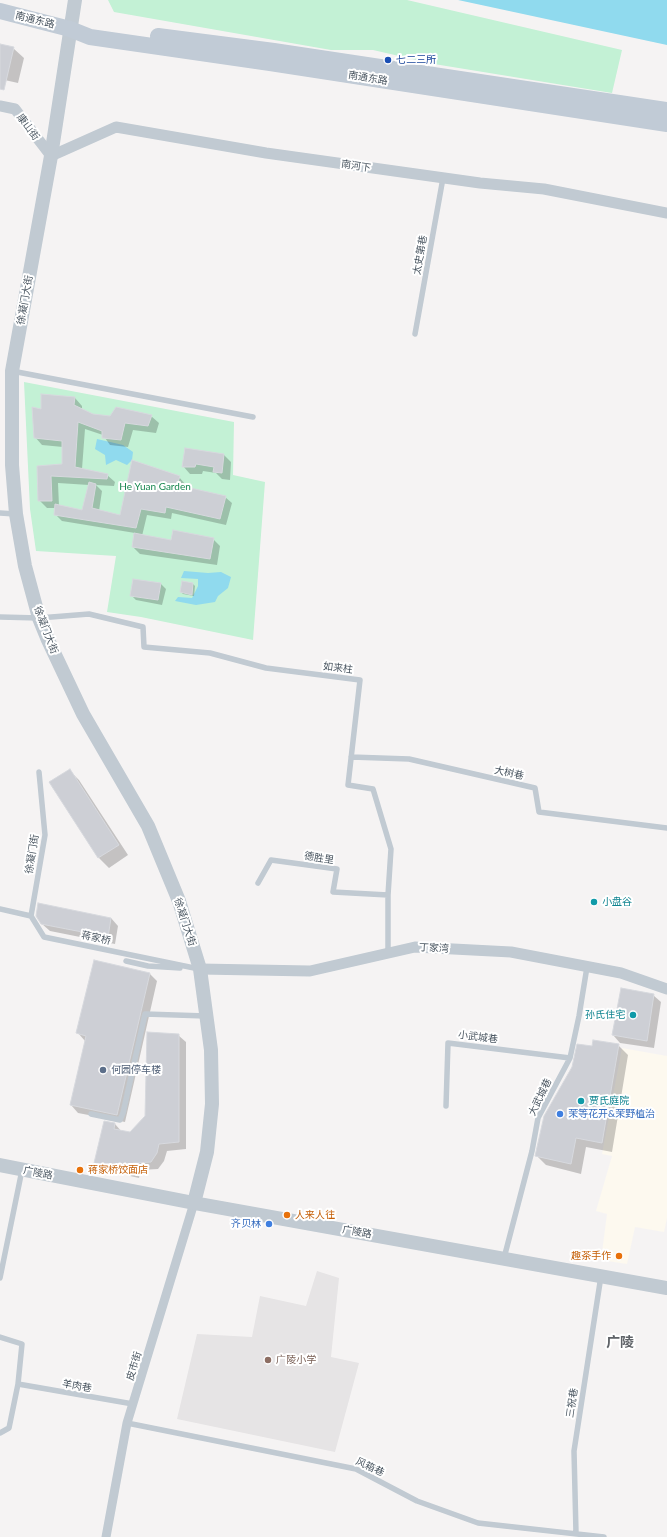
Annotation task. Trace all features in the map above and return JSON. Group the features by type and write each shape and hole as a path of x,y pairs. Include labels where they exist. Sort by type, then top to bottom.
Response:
{"main road":[{"name":"南通东路","path":"0,11 70,29 90,37 667,124"},
{"name":"南通东路","path":"70,29 91,27 274,51 667,110"}],"street":[{"name":"徐凝门大街","path":"75,0 50,156 12,371 12,465 16,514 25,566 39,618 83,714 148,826 179,901 200,969 211,1050 212,1104 207,1152 194,1203"},
{"name":"康山街","path":"0,106 15,109 50,156"},
{"name":"南河下","path":"50,156 116,127 266,153 480,184 544,190 667,213"},
{"name":"丁家湾","path":"200,969 310,971 415,947 511,952 621,973 667,989"},
{"name":"广陵路","path":"0,1164 22,1170 194,1203 667,1288"},
{"name":"皮市街","path":"106,1537 127,1423 194,1203"}],"lane":[{"name":"太史第巷","path":"415,334 443,178"},
{"path":"12,371 253,417"},
{"path":"0,513 16,514"},
{"name":"如来柱","path":"39,618 89,614 143,627 144,647 210,653 266,668 360,680 348,785 373,789 391,850 388,895 388,953"},
{"path":"0,617 39,618"},
{"name":"大树巷","path":"351,757 409,759 536,788 539,812 667,828"},
{"name":"徐凝门街","path":"31,916 45,834 39,772"},
{"name":"德胜里","path":"258,883 271,860 337,869 333,892 388,895"},
{"path":"0,910 31,916"},
{"name":"蒋家桥","path":"31,916 44,937 200,969"},
{"path":"126,961 148,966 200,969"},
{"name":"大武城巷","path":"504,1259 532,1151 538,1118 570,1058 587,967"},
{"path":"91,1114 120,1120 123,1113 145,1014 207,1016"},
{"name":"小武城巷","path":"446,1106 448,1042 570,1058"},
{"path":"0,1278 22,1170"},
{"name":"三祝巷","path":"576,1533 574,1451 601,1276"},
{"path":"0,1337 22,1344 18,1384 9,1428 0,1433"},
{"name":"羊肉巷","path":"18,1384 134,1404"},
{"name":"风箱巷","path":"127,1423 356,1469 417,1502 478,1522 604,1537"}],"shaded area":[{"path":"622,1048 667,1056 667,1218 664,1232 635,1227 627,1264 601,1260 607,1214 596,1211 612,1156 602,1154"},
{"name":"广陵小学","path":"317,1271 339,1278 331,1357 359,1363 335,1452 177,1419 197,1334 252,1337 260,1296 306,1306"}],"green space":[{"path":"108,0 407,0 622,50 612,93 434,64 373,50 331,50 114,12"},
{"name":"He Yuan Garden","path":"24,382 234,422 233,475 265,482 253,640 141,617 107,612 116,556 36,551 30,509"}],"water":[{"path":"458,0 667,0 667,45"},
{"path":"97,439 123,445 133,452 132,460 127,465 116,460 106,465 105,455 95,449"},
{"path":"184,571 208,573 221,572 231,577 228,588 218,596 215,602 196,605 175,601 178,597 192,598 198,586 198,579 181,578"}],"building":[{"path":"0,44 14,47 4,90 0,89"},
{"path":"41,394 75,397 74,405 93,414 110,416 116,407 152,415 148,426 125,423 121,440 102,438 102,431 78,422 75,467 108,474 107,479 51,476 52,501 38,501 37,466 62,464 62,441 34,438 32,407 41,409"},
{"path":"185,448 224,454 222,473 213,472 214,467 196,464 195,467 182,467"},
{"path":"132,460 180,476 177,485 226,496 220,519 166,507 165,513 141,509 136,528 54,515 55,504 82,510 89,482 96,484 92,508 120,515"},
{"path":"173,530 214,538 210,559 132,547 134,533 171,540"},
{"path":"133,579 161,583 158,600 130,596"},
{"path":"182,581 193,583 192,595 180,592"},
{"path":"70,769 119,845 98,858 49,782"},
{"path":"38,903 111,918 108,937 41,924 36,916"},
{"name":"何园停车楼","path":"94,960 150,973 117,1115 70,1105 86,1036 76,1033"},
{"name":"孙氏住宅","path":"621,988 654,994 647,1041 612,1035"},
{"path":"147,1032 179,1034 179,1142 159,1144 157,1153 151,1162 133,1163 132,1171 94,1163 104,1121 115,1123 114,1129 130,1132 145,1116"},
{"name":"贾氏庭院","path":"593,1040 619,1044 602,1143 576,1138 571,1164 535,1156 544,1116 572,1067 577,1044 592,1046"}],"place":[{"name":"七二三所","path":"388,60"},
{"name":"小盘谷","path":"594,902"},
{"name":"孙氏住宅","path":"633,1015"},
{"name":"何园停车楼","path":"103,1070"},
{"name":"贾氏庭院","path":"581,1101"},
{"name":"茉等花开&茉野植治","path":"560,1114"},
{"name":"蒋家桥饺面店","path":"80,1170"},
{"name":"人来人往","path":"287,1215"},
{"name":"齐贝林","path":"269,1224"},
{"name":"趣茶手作","path":"619,1256"},
{"name":"广陵小学","path":"268,1360"}],"district":[{"name":"广陵","path":"620,1342"}]}
